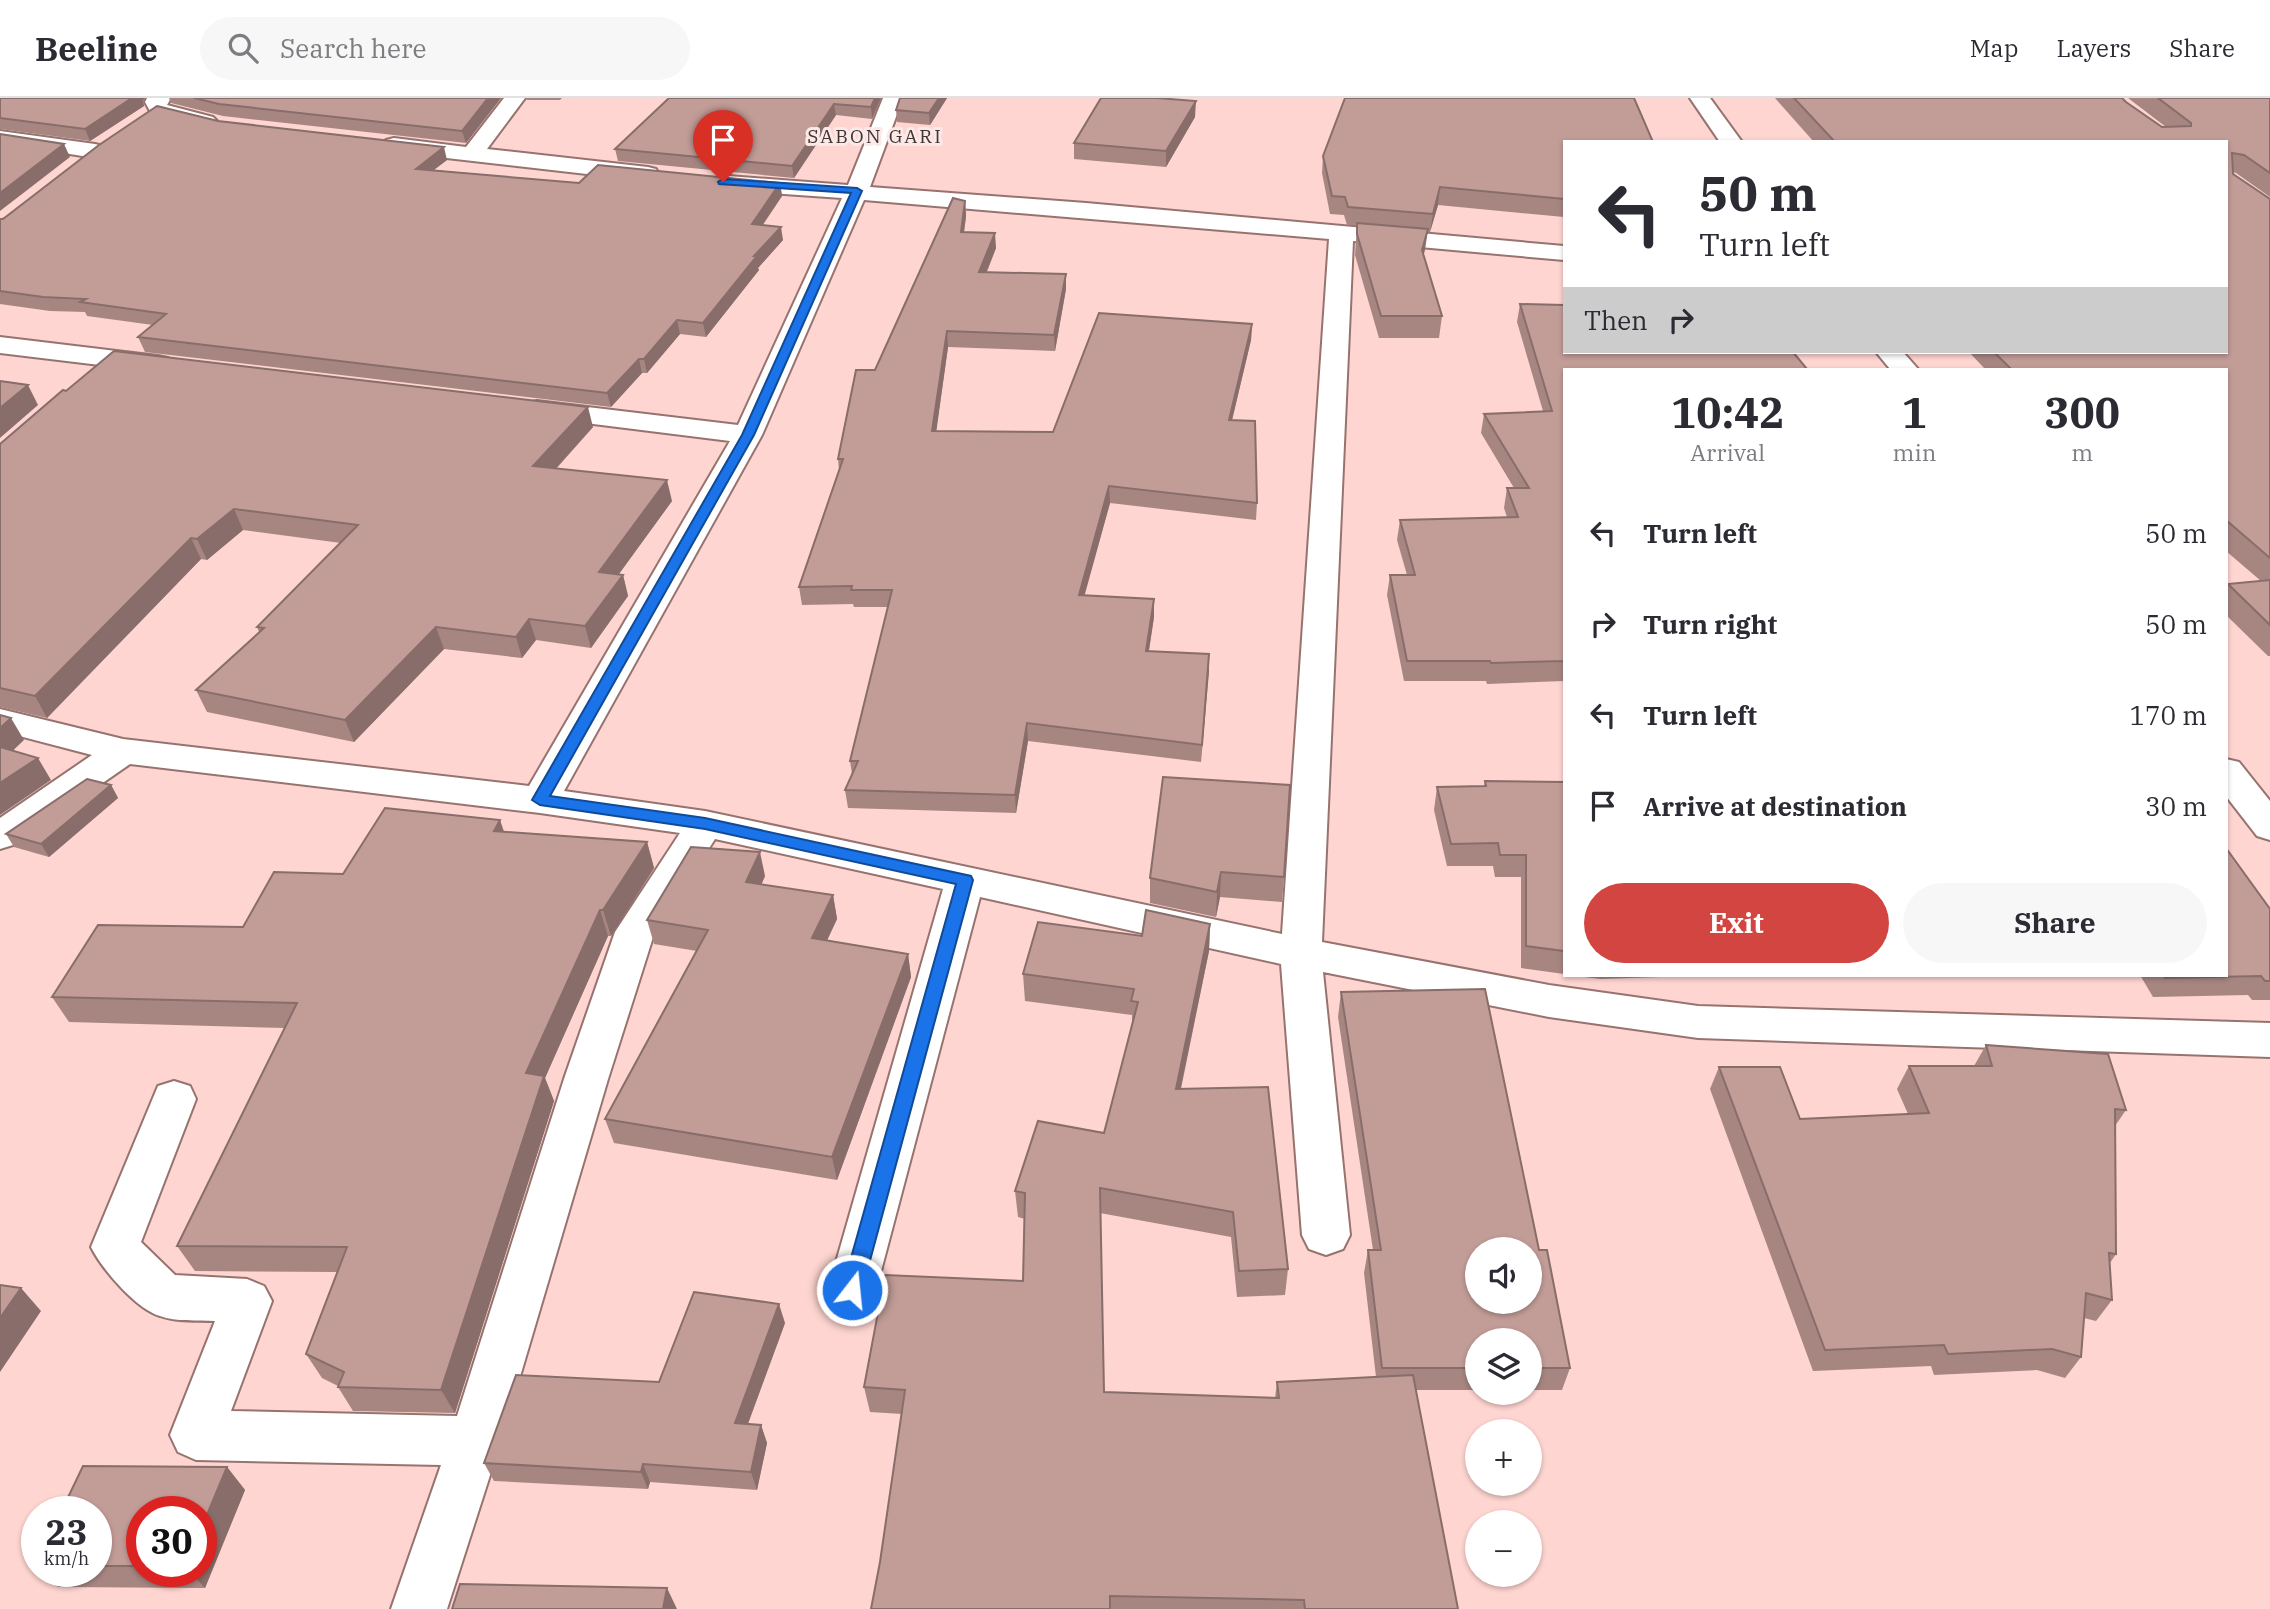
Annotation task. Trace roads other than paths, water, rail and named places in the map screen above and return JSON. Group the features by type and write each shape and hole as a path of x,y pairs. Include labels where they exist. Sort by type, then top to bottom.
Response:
{"street":[{"path":"472,154 516,98"},
{"path":"540,800 748,435 857,191 893,98"},
{"path":"1700,98 1730,140"},
{"path":"137,123 160,103 223,125"},
{"path":"0,137 95,151"},
{"path":"76,166 116,137"},
{"path":"375,143 670,176"},
{"path":"709,181 857,191 1563,253"},
{"path":"1326,1235 1301,953 1342,234"},
{"path":"0,345 180,366"},
{"path":"1891,354 1903,368"},
{"path":"81,385 111,358"},
{"path":"512,407 748,435"},
{"path":"0,720 123,751 540,800 705,824 1301,953 1549,1001 1698,1022 2270,1040"},
{"path":"0,836 123,751"},
{"path":"2228,774 2270,827"},
{"path":"419,1609 475,1441 586,1079 635,932 705,824"},
{"path":"852,1290 965,880"},
{"path":"174,1099 115,1247 163,1296 247,1301 196,1435 475,1441"}],"district":[{"name":"SABON GARI","path":"875,136"}]}
